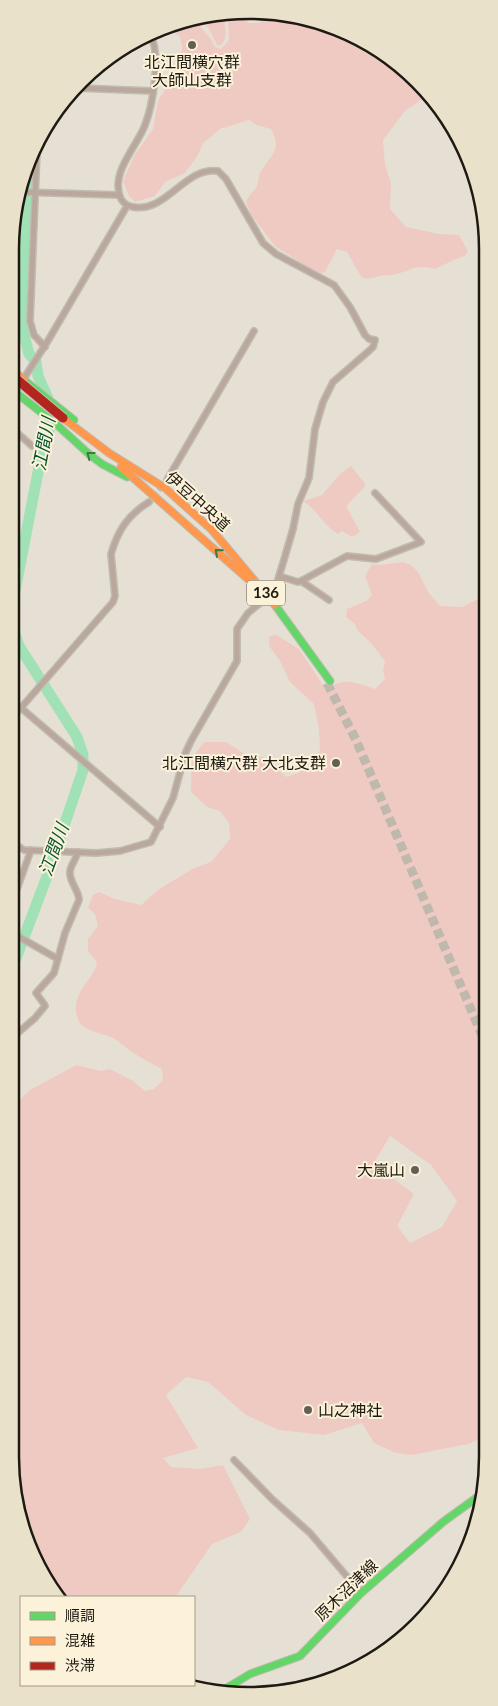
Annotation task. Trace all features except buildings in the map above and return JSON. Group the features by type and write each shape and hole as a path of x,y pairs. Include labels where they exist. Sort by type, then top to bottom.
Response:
{"main road":[{"path":"19,375 24,380"},
{"name":"136","path":"24,380 34,388 60,419"},
{"name":"伊豆中央道","path":"19,382 60,419 108,453 170,492 212,530 286,618 328,682 260,592 231,563 146,489 19,386"},
{"path":"19,397 32,406 60,419"},
{"name":"原木沼津線","path":"228,1686 254,1672 300,1656 361,1593 443,1522 475,1499"}],"street":[{"path":"153,40 156,62 152,92 146,124 121,172 118,188 123,202 127,206 134,208 154,203 170,195 196,175 205,171 218,171 226,179 263,243 276,254 334,285 350,307 365,335 369,339 374,340 373,347 333,382 323,402 315,429 310,478 298,504 276,590 271,594"},
{"path":"84,88 152,92"},
{"path":"36,161 33,193 30,322 34,335 45,347"},
{"path":"26,192 120,195"},
{"path":"19,386 45,347 127,206"},
{"path":"167,480 254,331"},
{"path":"19,434 32,446"},
{"path":"279,576 298,582 346,556 376,559 422,542 375,492"},
{"path":"19,710 113,602 115,596 111,554 113,547 130,515 149,502"},
{"path":"301,581 329,600"},
{"path":"19,847 24,850 106,853 148,844 154,838 173,798 185,754 191,741 237,661 237,628 248,613 264,600"},
{"path":"21,707 160,827"},
{"path":"19,883 31,850"},
{"path":"19,1032 44,1009 44,1004 36,993 54,973 65,933 80,898 70,871 78,852"},
{"path":"19,937 58,959"},
{"path":"234,1460 273,1500 310,1533 361,1593"}],"shaded area":[{"path":"246,19 248,23 259,23 266,19 294,23 323,31 351,42 377,58 412,86 423,99 405,111 383,140 385,165 391,184 390,209 406,227 439,234 459,235 468,251 465,256 435,269 419,267 394,275 381,275 370,279 362,278 347,252 337,249 325,272 321,273 306,266 275,246 252,216 246,202 257,186 260,173 276,147 271,129 257,125 249,120 220,129 203,143 198,155 185,173 165,182 155,196 135,202 129,196 123,181 135,154 153,129 158,101 180,65 182,46 180,37 173,32 199,24 215,47 221,49 229,40 227,20"},
{"path":"225,20 226,32 224,40 219,46 217,45 208,27 203,23"},
{"path":"351,466 366,485 346,506 360,532 352,537 342,531 338,534 303,501 322,495 341,473"},
{"path":"403,562 411,565 440,606 463,607 479,598 479,1439 468,1444 412,1455 396,1453 374,1443 362,1423 324,1435 279,1430 246,1415 208,1382 186,1377 166,1395 198,1448 163,1458 171,1467 200,1469 223,1465 250,1519 241,1532 212,1544 177,1595 65,1596 42,1559 36,1545 23,1502 19,1472 19,1100 30,1090 76,1065 101,1071 110,1069 133,1081 145,1091 154,1089 163,1080 162,1069 135,1054 116,1039 94,1032 83,1026 79,1021 76,1007 79,994 96,968 97,962 88,951 88,939 98,926 95,914 88,908 93,895 99,892 115,899 141,905 158,890 192,869 211,862 230,839 229,823 220,811 207,807 191,792 193,759 205,742 226,742 251,758 263,757 287,777 298,773 312,763 320,750 319,730 314,704 290,682 280,661 269,646 269,637 275,634 299,649 325,688 341,682 352,682 375,689 385,679 383,671 385,661 371,643 357,630 355,624 346,617 347,609 366,601 372,595 365,576 372,564 380,565","holes":["390,1136 431,1165 457,1201 442,1227 410,1243 397,1226 414,1194 375,1161"]}],"waterway":[{"name":"江間川","path":"19,570 39,467 49,431 51,410 38,376 36,362 29,354 22,327 27,188"},
{"name":"江間川","path":"19,646 77,737 83,755 83,770 46,879 19,950"}],"tunnel":[{"path":"149,502 167,480"},
{"path":"327,683 356,740 479,1028"}],"traffic: fast":[{"path":"24,380 74,420"},
{"path":"19,395 56,424 90,455 102,464 127,477"},
{"path":"275,605 330,681"},
{"path":"229,1686 250,1674 300,1656 361,1593 443,1522 475,1498"}],"traffic: slow":[{"path":"19,376 24,380"},
{"path":"63,418 109,453 165,488 212,530 275,605"},
{"path":"121,467 248,579"}],"traffic: jam":[{"path":"19,381 63,418"}],"place":[{"name":"北江間横穴群 大師山支群","path":"192,45"},
{"name":"北江間横穴群 大北支群","path":"336,763"},
{"name":"大嵐山","path":"415,1170"},
{"name":"山之神社","path":"308,1410"}]}
